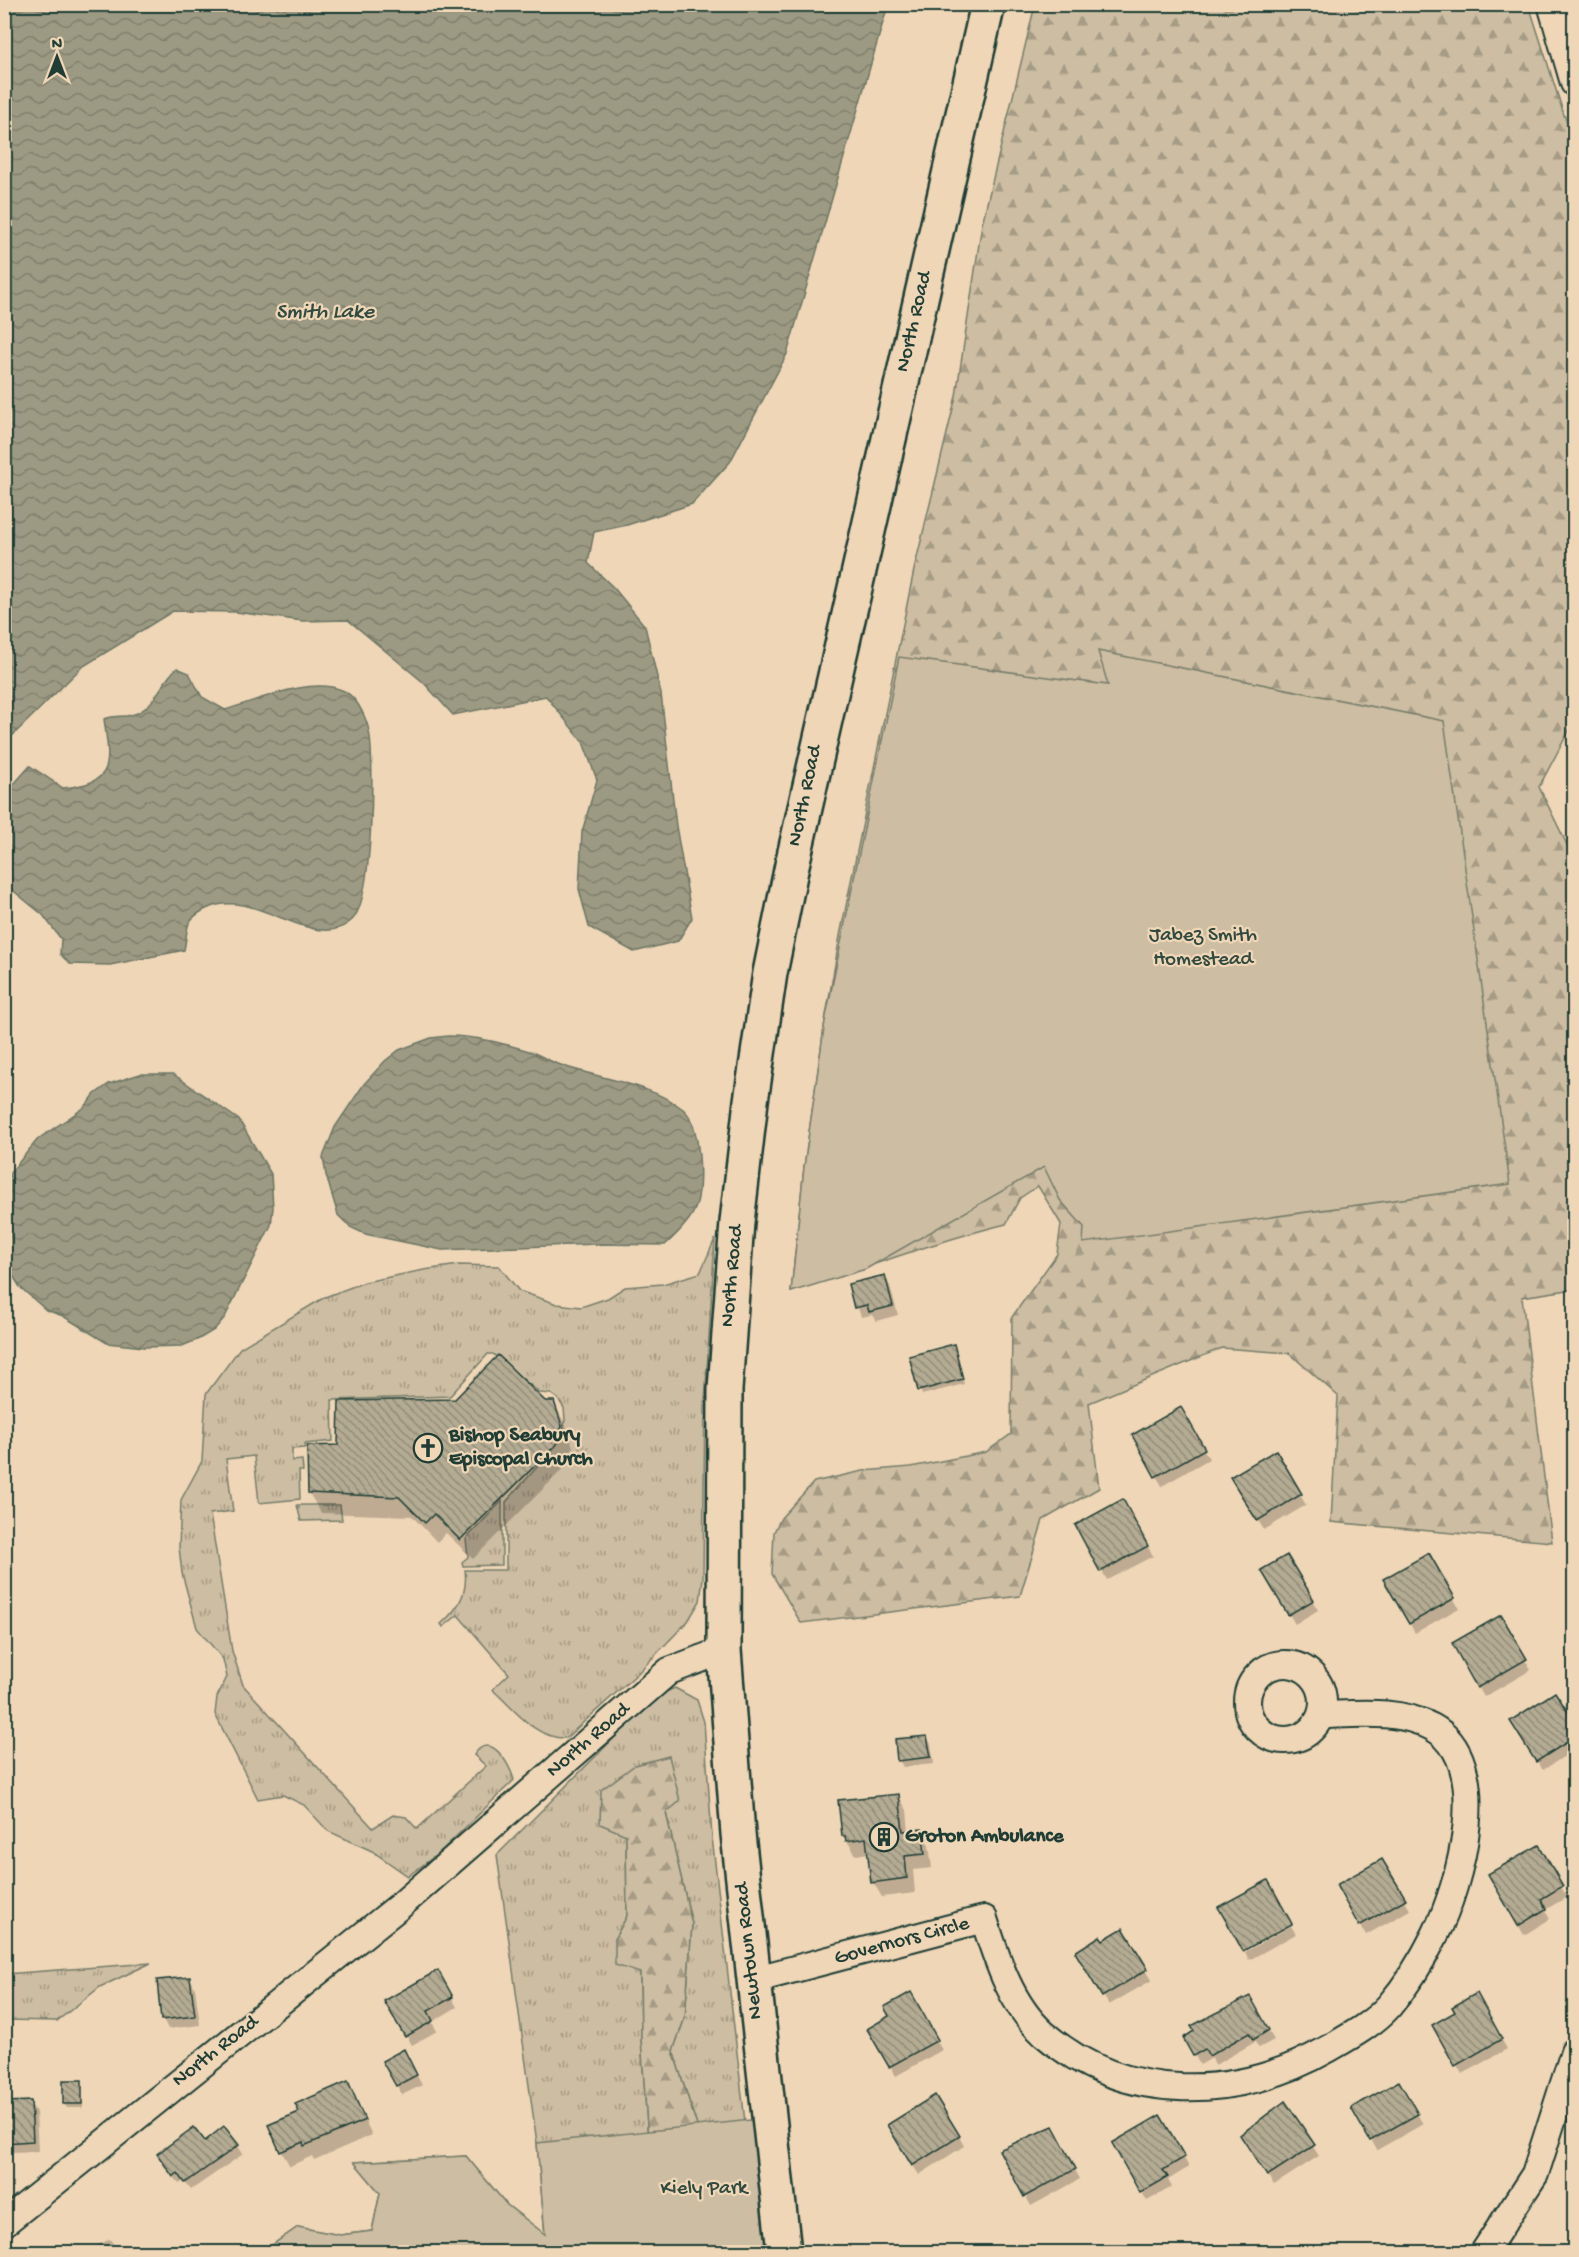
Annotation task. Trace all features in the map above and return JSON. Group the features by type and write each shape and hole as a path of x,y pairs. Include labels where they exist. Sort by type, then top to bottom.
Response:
{"main road":[{"name":"North Road","path":"724,1650 725,1390 731,1290 750,1101 770,974 815,754 988,4"},
{"name":"Newtown Road","path":"724,1650 738,1834 784,2253"}],"street":[{"path":"1551,4 1575,83"},
{"name":"North Road","path":"4,2223 401,1905 669,1671 724,1650"},
{"name":"Governors Circle","path":"753,1980 984,1919 997,1958 1018,2004 1042,2033 1065,2050 1121,2077 1178,2089 1214,2087 1245,2083 1279,2073 1314,2057 1354,2034 1389,2007 1422,1957 1448,1903 1463,1848 1468,1799 1461,1762 1451,1743 1434,1728 1413,1719 1392,1715 1322,1715"},
{"path":"1484,2253 1535,2174 1575,2052"}],"green space":[{"path":"1035,5 1529,5 1564,115 1574,138 1574,721 1539,787 1574,859 1574,1289 1522,1297 1552,1542 1331,1522 1338,1396 1289,1353 1222,1348 1089,1403 1099,1488 1043,1520 1020,1596 801,1623 772,1574 774,1532 781,1518 814,1482 863,1471 911,1467 986,1452 1011,1434 1012,1317 1057,1254 1061,1224 1038,1186 1020,1198 1006,1224 925,1247 791,1292 804,1167 840,936 914,570 956,396 982,224"},
{"name":"Jabez Smith Homestead","path":"1098,651 1444,721 1510,1184 1083,1243 1084,1227 1060,1200 1044,1167 866,1269 791,1292 804,1167 825,1021 899,657 1108,685"},
{"path":"715,1239 705,1402 703,1578 700,1601 688,1621 638,1673 566,1738 545,1734 536,1729 495,1692 493,1689 509,1674 458,1615 443,1627 441,1624 452,1613 463,1594 465,1570 506,1570 506,1502 561,1440 565,1420 564,1408 558,1399 551,1394 540,1393 493,1354 488,1354 450,1396 332,1400 333,1441 305,1444 304,1448 292,1449 292,1461 302,1460 303,1471 299,1471 300,1499 259,1503 254,1456 226,1459 233,1511 210,1514 232,1651 243,1685 373,1828 393,1815 406,1817 417,1829 486,1766 474,1755 480,1748 486,1746 498,1752 504,1758 514,1780 439,1853 408,1876 372,1851 328,1831 304,1805 283,1795 258,1799 215,1714 217,1697 227,1677 223,1659 197,1628 182,1573 179,1547 181,1500 202,1461 206,1394 240,1348 325,1297 365,1282 459,1265 499,1266 519,1291 557,1304 581,1307 608,1298 625,1287 663,1284 700,1273"},
{"path":"502,1501 502,1565 463,1566 462,1562 468,1557 466,1539"},
{"path":"297,1505 340,1505 342,1520 301,1521"},
{"path":"675,1688 697,1700 704,1722 712,1837 758,2234 697,2126 673,2051 685,2017 692,1924 666,1813 626,1835 627,1916 615,1938 640,1973 641,2038 651,2183 545,2235 537,2143 497,1855 656,1696"},
{"path":"669,1756 680,1801 666,1813 692,1924 685,2017 673,2051 697,2126 758,2234 262,2252 298,2227 340,2235 372,2231 380,2193 354,2162 466,2156 507,2205 545,2235 651,2183 641,2038 640,1973 615,1965 615,1938 627,1916 626,1835 600,1824 601,1790 635,1765"},
{"path":"151,1963 100,1987 57,2021 5,2020 5,1974"},
{"name":"Kiely Park","path":"760,2119 777,2252 262,2252 298,2227 340,2235 372,2231 380,2193 354,2162 466,2156 507,2205 545,2234 537,2143"}],"water":[{"name":"Smith Lake","path":"5,4 888,5 787,354 730,462 692,504 627,525 594,532 588,563 614,588 645,626 661,694 676,826 692,918 678,941 634,952 589,927 579,889 582,832 597,780 583,742 546,696 453,715 423,682 348,620 303,621 236,612 173,611 82,667 5,743"},
{"path":"177,668 189,673 202,697 225,710 284,691 317,686 344,691 354,699 362,711 369,731 372,776 368,862 359,908 352,920 337,929 320,930 302,926 244,905 225,904 206,909 192,919 188,926 184,950 110,965 70,964 60,954 61,939 43,915 5,884 5,794 30,766 63,788 93,781 101,776 108,759 104,719 139,712 152,701"},
{"path":"448,1036 488,1040 529,1051 554,1063 654,1093 683,1109 694,1127 700,1170 696,1206 679,1232 665,1245 597,1244 442,1250 365,1234 350,1227 338,1215 323,1157 335,1127 364,1084 385,1061 399,1050 431,1038"},
{"path":"140,1074 173,1074 239,1120 271,1174 273,1208 271,1225 225,1317 214,1330 182,1346 144,1347 107,1343 63,1316 46,1310 20,1287 5,1263 5,1179 38,1139 85,1107 95,1094 109,1084"}],"building":[{"path":"885,1275 893,1306 869,1312 867,1305 854,1308 848,1284"},
{"path":"954,1344 963,1379 918,1391 909,1356"},
{"name":"Bishop Seabury Episcopal Church","path":"498,1355 545,1401 554,1401 562,1426 556,1445 460,1540 434,1514 425,1523 399,1497 308,1493 307,1446 338,1445 339,1401 455,1399"},
{"path":"1181,1407 1205,1449 1155,1477 1132,1435"},
{"path":"1276,1450 1302,1494 1257,1521 1230,1477"},
{"path":"1123,1499 1148,1546 1100,1572 1075,1525"},
{"path":"1429,1553 1455,1598 1409,1624 1383,1579"},
{"path":"1287,1555 1314,1600 1288,1615 1261,1570"},
{"path":"1501,1615 1527,1659 1477,1688 1452,1643"},
{"path":"1555,1692 1575,1723 1575,1737 1536,1762 1510,1721"},
{"path":"927,1736 931,1757 897,1761 895,1739"},
{"name":"Groton Ambulance","path":"899,1794 903,1831 922,1829 925,1854 905,1856 907,1878 871,1883 866,1838 846,1841 845,1836 842,1836 838,1800"},
{"path":"1539,1845 1563,1886 1541,1899 1546,1909 1518,1926 1488,1874"},
{"path":"1382,1859 1406,1899 1359,1926 1336,1885"},
{"path":"1268,1880 1292,1924 1243,1951 1218,1907"},
{"path":"1123,1928 1148,1969 1102,1997 1075,1952 1100,1936 1103,1940"},
{"path":"438,1970 453,1997 428,2011 433,2021 405,2037 384,2001"},
{"path":"190,1977 195,2016 161,2020 157,1980"},
{"path":"911,1992 938,2040 889,2067 867,2029 889,2016 884,2007"},
{"path":"1477,1993 1502,2039 1455,2066 1432,2025 1455,2012 1452,2007"},
{"path":"1250,1996 1269,2030 1253,2040 1249,2033 1209,2056 1205,2049 1193,2056 1183,2038 1194,2031 1191,2026"},
{"path":"404,2049 417,2075 396,2086 382,2061"},
{"path":"63,2080 82,2080 82,2104 63,2104"},
{"path":"348,2081 365,2120 304,2146 303,2142 280,2152 268,2125 299,2112 295,2104"},
{"path":"1399,2081 1418,2114 1370,2141 1351,2108"},
{"path":"935,2095 960,2136 912,2166 887,2125"},
{"path":"31,2101 33,2141 4,2143 4,2102"},
{"path":"1285,2101 1315,2145 1267,2176 1240,2135"},
{"path":"1160,2115 1185,2157 1163,2170 1168,2177 1140,2193 1112,2143"},
{"path":"224,2126 239,2145 185,2183 178,2173 173,2177 157,2154 194,2127 205,2141"},
{"path":"1053,2126 1076,2169 1024,2197 999,2150"}],"place":[{"name":"Bishop Seabury Episcopal Church","path":"428,1448"},
{"name":"Groton Ambulance","path":"884,1837"}]}
